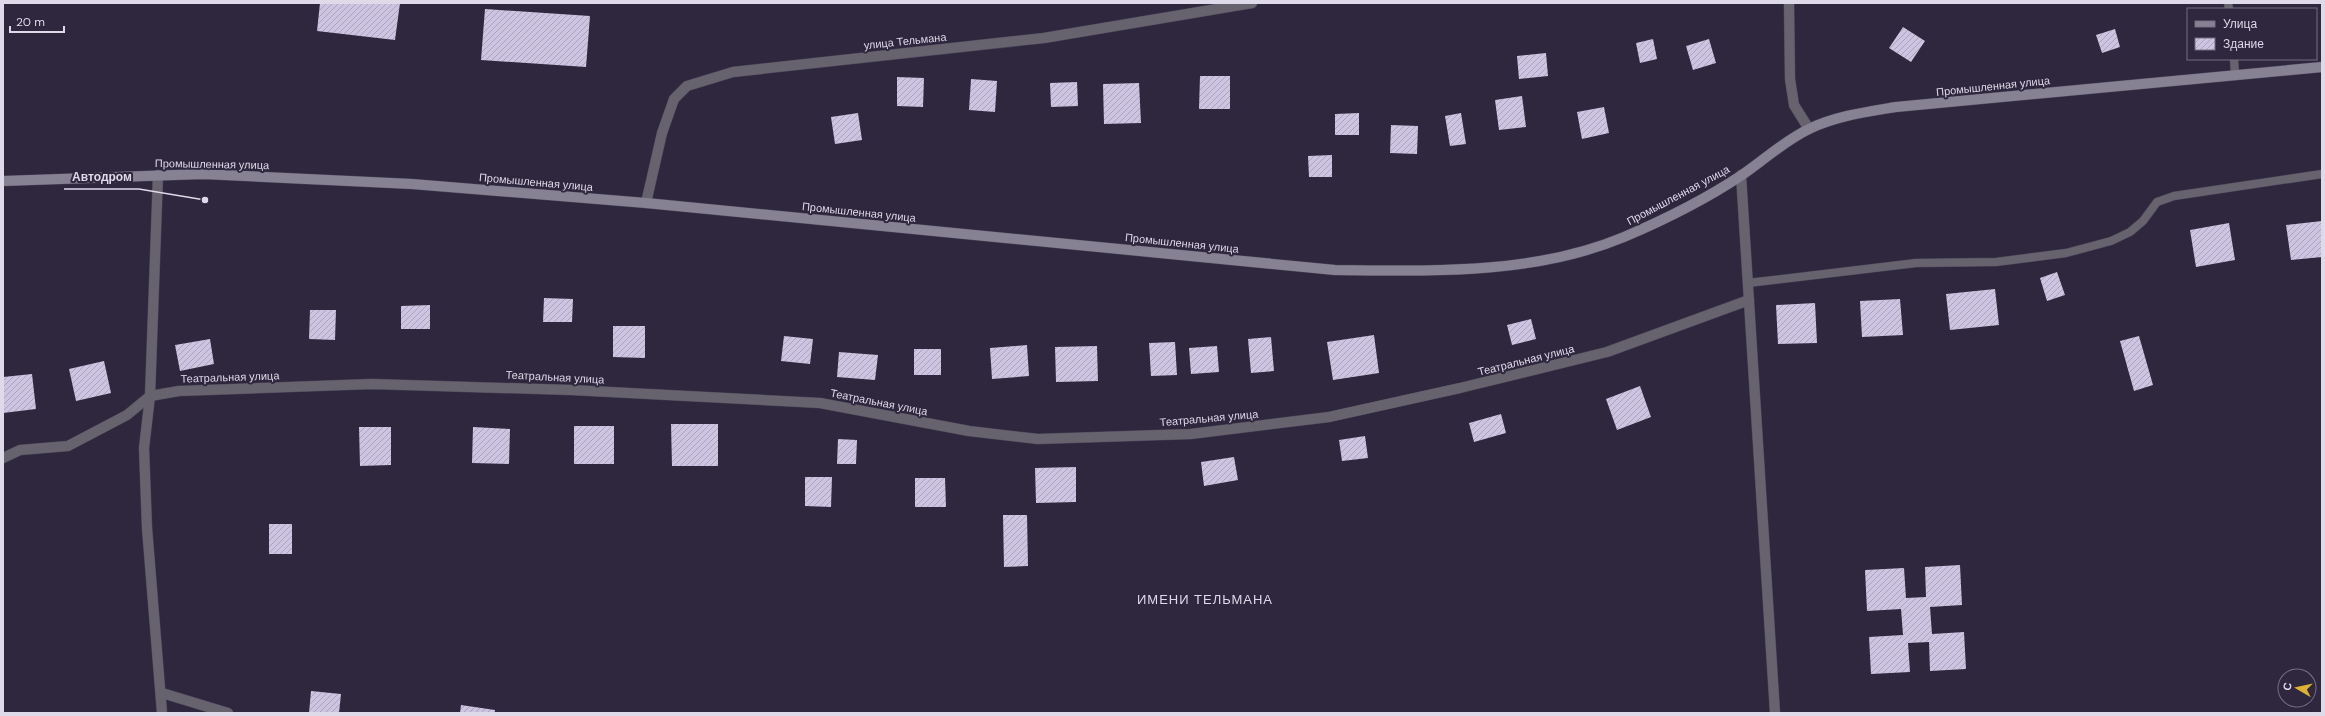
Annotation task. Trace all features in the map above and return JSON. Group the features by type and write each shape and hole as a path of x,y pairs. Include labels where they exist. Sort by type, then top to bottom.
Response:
{"street":[{"name":"улица Тельмана","path":"646,203 662,133 674,99 687,86 702,80 746,70 1044,38 1252,3"},
{"path":"1789,3 1790,79 1794,105 1809,129"},
{"name":"Промышленная улица","path":"3,181 203,174 412,184 646,203 1335,270 1424,271 1515,265 1573,255 1624,237 1681,210 1741,175 1777,148 1809,129 1841,116 1896,107 2322,67"},
{"path":"158,175 150,396 144,448 148,528 162,692 162,713"},
{"path":"1741,175 1775,713"},
{"name":"Театральная улица","path":"3,458 20,450 68,446 127,415 150,396 179,391 364,384 467,386 820,403 969,431 1038,439 1191,434 1329,417 1460,388 1607,352 1749,300"},
{"path":"162,692 228,713"}],"lane":[{"path":"2234,60 2235,74"},
{"path":"1748,283 1916,263 1996,262 2066,253 2111,242 2130,232 2143,221 2157,202 2174,196 2322,174"}],"building":[{"path":"320,3 400,3 395,40 317,31"},
{"path":"485,9 590,16 586,67 481,60"},
{"path":"1903,27 1925,41 1911,62 1889,48"},
{"path":"2115,29 2120,47 2102,53 2096,35"},
{"path":"1653,39 1657,59 1640,63 1636,43"},
{"path":"1709,39 1716,63 1693,70 1686,46"},
{"path":"1546,53 1548,76 1519,79 1517,56"},
{"path":"1200,76 1230,76 1230,109 1199,109"},
{"path":"897,77 924,78 923,107 897,106"},
{"path":"971,79 997,81 995,112 969,110"},
{"path":"1077,82 1078,106 1051,107 1050,83"},
{"path":"1139,83 1141,123 1104,124 1103,84"},
{"path":"1522,96 1526,127 1499,130 1495,100"},
{"path":"1604,107 1609,133 1582,139 1577,112"},
{"path":"858,113 862,140 835,144 831,117"},
{"path":"1359,113 1359,135 1335,135 1335,114"},
{"path":"1461,113 1466,144 1450,146 1445,116"},
{"path":"1391,125 1418,126 1417,154 1390,153"},
{"path":"1332,155 1332,177 1309,177 1308,156"},
{"path":"2322,221 2322,257 2291,260 2286,225"},
{"path":"2229,223 2235,260 2196,267 2190,230"},
{"path":"2057,272 2065,295 2047,301 2040,278"},
{"path":"1995,289 1999,325 1950,330 1946,294"},
{"path":"544,298 573,299 572,322 543,322"},
{"path":"1900,299 1903,335 1862,337 1860,301"},
{"path":"1815,303 1817,343 1778,344 1776,305"},
{"path":"430,305 430,329 401,329 401,306"},
{"path":"310,310 336,310 335,340 309,339"},
{"path":"1531,319 1536,339 1512,345 1507,325"},
{"path":"613,326 645,326 645,358 613,357"},
{"path":"1374,335 1379,373 1333,380 1327,342"},
{"path":"784,336 813,339 810,364 781,361"},
{"path":"2139,336 2153,385 2134,391 2120,341"},
{"path":"1271,337 1274,371 1251,373 1248,339"},
{"path":"210,339 214,364 180,371 175,345"},
{"path":"1175,342 1177,375 1151,376 1149,343"},
{"path":"1027,345 1029,376 992,379 990,348"},
{"path":"1097,346 1098,381 1056,382 1055,347"},
{"path":"1217,346 1219,372 1191,374 1189,348"},
{"path":"914,349 941,349 941,375 914,375"},
{"path":"839,352 878,355 875,380 837,377"},
{"path":"104,361 111,393 76,401 69,369"},
{"path":"32,374 36,409 3,413 3,377"},
{"path":"1640,386 1651,417 1617,430 1606,399"},
{"path":"1501,414 1506,433 1474,442 1469,423"},
{"path":"671,424 718,424 718,466 672,466"},
{"path":"574,426 614,426 614,464 574,464"},
{"path":"359,427 391,427 391,465 360,466"},
{"path":"473,427 510,429 509,464 472,463"},
{"path":"1365,436 1368,458 1342,461 1339,440"},
{"path":"838,439 857,440 856,464 837,464"},
{"path":"1234,457 1238,480 1204,486 1201,462"},
{"path":"1076,467 1076,502 1036,503 1035,468"},
{"path":"805,477 832,477 831,507 805,506"},
{"path":"915,478 945,478 946,507 915,507"},
{"path":"1003,515 1027,515 1028,566 1004,567"},
{"path":"269,524 292,524 292,554 269,554"},
{"path":"1960,565 1962,605 1930,607 1932,634 1964,632 1966,669 1930,671 1929,642 1908,643 1910,672 1871,674 1869,637 1903,635 1901,609 1867,611 1865,570 1904,568 1906,598 1926,597 1925,567"},
{"path":"311,691 341,694 339,713 309,713"},
{"path":"461,705 495,710 495,713 460,713"}],"place":[{"name":"Автодром","path":"205,200"}],"district":[{"name":"ИМЕНИ ТЕЛЬМАНА","path":"1205,599"}]}
